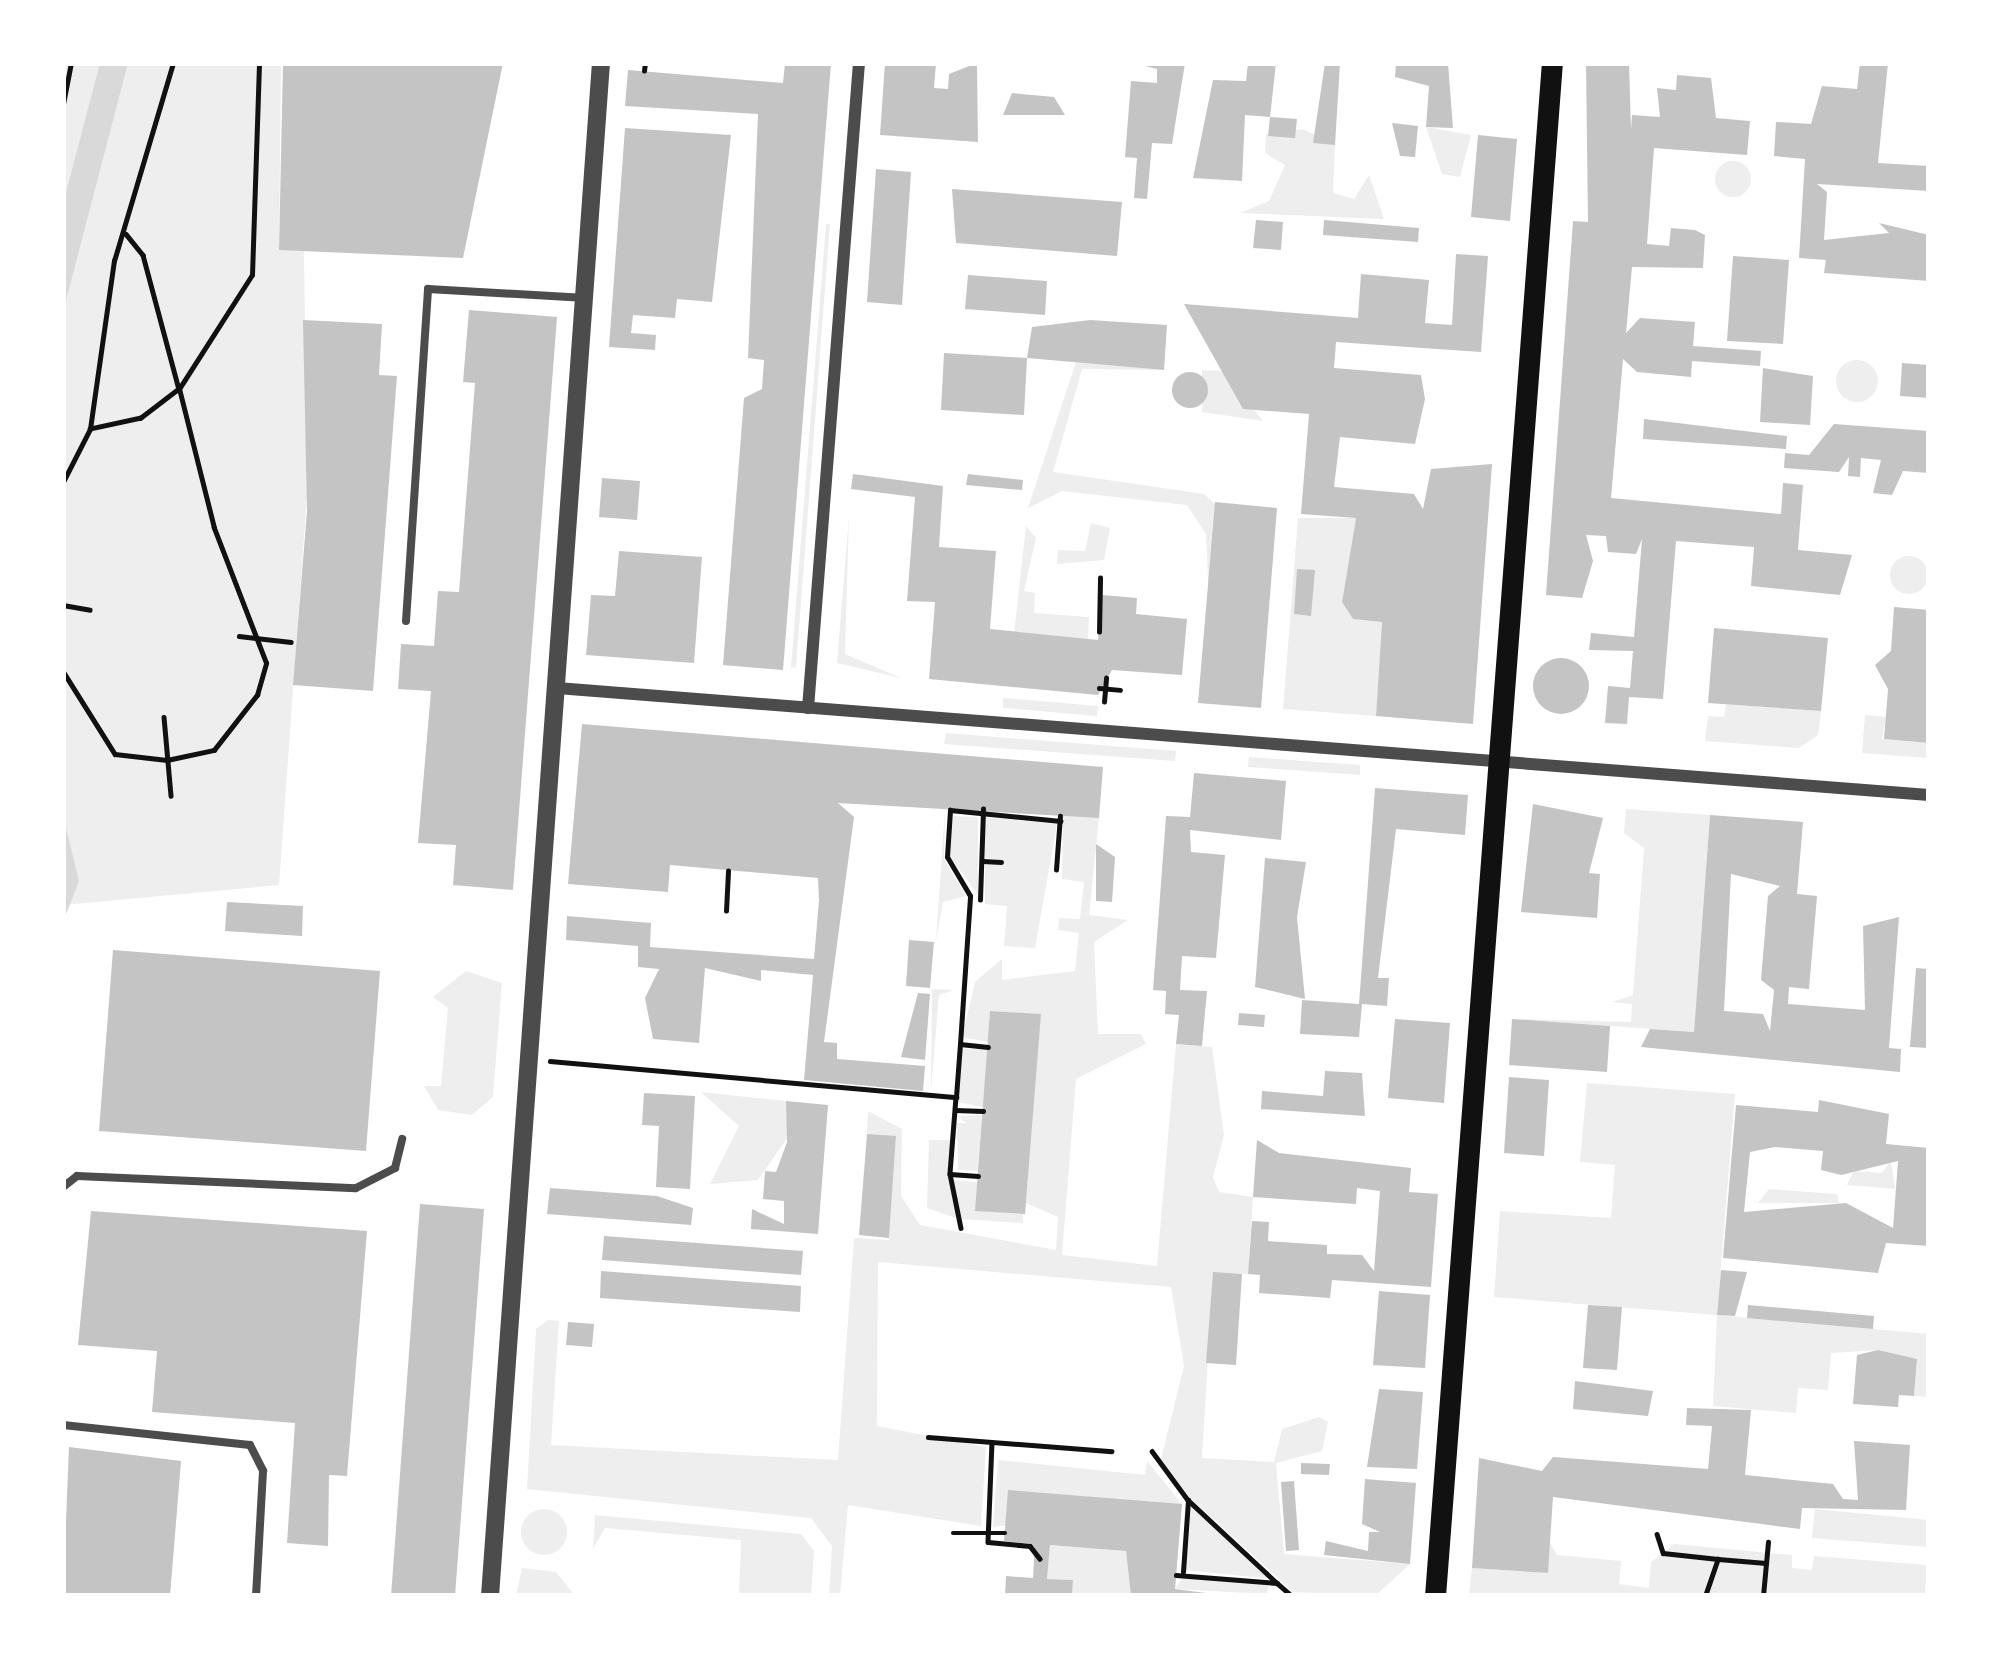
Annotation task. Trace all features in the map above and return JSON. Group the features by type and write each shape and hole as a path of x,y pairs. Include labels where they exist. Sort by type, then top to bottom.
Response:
{"main road":[{"path":"1436,1596 1552,63"}],"street":[{"path":"490,1596 601,63"},
{"path":"808,708 860,63"},
{"path":"557,688 1929,795"}],"lane":[{"path":"406,621 428,289 584,298"},
{"path":"63,1187 77,1176 356,1188 395,1168 402,1139"},
{"path":"63,1425 250,1444 263,1471 256,1596"}],"path":[{"path":"63,104 71,63"},
{"path":"63,482 90,430 126,234 173,63"},
{"path":"90,430 141,418 179,389 252,275 259,63"},
{"path":"63,670 115,754 167,760 214,749 243,716 263,680 263,639 214,528 148,269 126,234"},
{"path":"1099,632 1100,578"},
{"path":"63,605 90,610"},
{"path":"238,637 291,642"},
{"path":"1104,702 1106,678"},
{"path":"1102,688 1120,689"},
{"path":"164,717 171,796"},
{"path":"961,1228 950,1174 970,896 947,856 950,810 1060,818 1056,870"},
{"path":"970,896 980,898 983,811"},
{"path":"982,861 1001,862"},
{"path":"726,911 728,871"},
{"path":"960,1045 988,1047"},
{"path":"550,1061 956,1097"},
{"path":"955,1110 983,1112"},
{"path":"950,1174 978,1176"},
{"path":"928,1437 1111,1450"},
{"path":"992,1444 988,1542 1041,1547 1040,1559"},
{"path":"1152,1451 1188,1500 1292,1596"},
{"path":"1188,1500 1179,1573 1277,1583"},
{"path":"953,1533 1005,1533"},
{"path":"1657,1534 1663,1553 1766,1563"},
{"path":"1762,1596 1768,1542"},
{"path":"1705,1596 1718,1558"},
{"path":"612,1596 686,1596"}],"shaded area":[{"path":"63,63 281,63 279,249 304,251 307,495 279,885 63,905"},
{"path":"100,63 128,63 63,312 63,204"},
{"path":"1426,127 1471,135 1460,177 1442,174"},
{"path":"1303,129 1335,145 1333,193 1354,199 1369,175 1384,219 1240,213 1269,201 1285,165 1265,153 1266,135"},
{"path":"1733,161 1745,167 1751,179 1745,191 1733,197 1721,191 1715,179 1721,167"},
{"path":"826,224 830,224 796,668 791,667"},
{"path":"1857,360 1872,366 1878,381 1872,396 1857,402 1842,396 1836,381 1842,366"},
{"path":"1076,362 1164,370 1082,369 1053,472 1204,494 1215,504 1209,602 1206,534 1187,505 1062,491 1028,508"},
{"path":"1202,370 1222,371 1263,421 1202,412"},
{"path":"849,516 845,654 901,678 837,663"},
{"path":"1298,518 1356,518 1342,602 1353,619 1382,622 1376,716 1283,709"},
{"path":"1091,523 1110,528 1104,560 1057,564 1058,550 1085,551"},
{"path":"1026,526 1036,538 1024,591 1035,593 1034,613 1089,617 1088,639 1014,633"},
{"path":"1909,556 1922,562 1928,575 1922,588 1909,594 1896,588 1890,575 1896,562"},
{"path":"1003,698 1098,706 1097,716 1003,708"},
{"path":"1726,704 1821,711 1818,735 1799,748 1705,741 1708,716 1724,717"},
{"path":"1865,715 1886,717 1882,739 1929,743 1929,758 1862,753"},
{"path":"946,733 1176,751 1175,761 944,744"},
{"path":"1249,757 1360,765 1360,775 1248,767"},
{"path":"1626,809 1710,815 1694,1032 1512,1019 1631,1022 1632,1004 1612,1002 1633,995 1644,848 1624,833"},
{"path":"945,810 944,859 966,896 943,902 936,941"},
{"path":"63,816 79,881 63,922"},
{"path":"953,816 978,817 978,895 950,857"},
{"path":"1063,816 1099,818 1089,915 1128,920 1094,942 1098,1034 1141,1034 1146,1044 1076,1079 1062,1255 1157,1266 1176,1044 1212,1047 1224,1135 1213,1177 1219,1192 1253,1197 1248,1274 1213,1273 1202,1458 1274,1462 1282,1429 1319,1417 1328,1422 1322,1451 1276,1463 1284,1554 1410,1564 1375,1596 1293,1592 1190,1498 1161,1459 1184,1366 1171,1287 878,1262 877,1426 986,1447 981,1526 848,1505 840,1596 829,1596 832,1546 811,1518 527,1489 536,1329 548,1320 559,1321 551,1445 838,1460 854,1238 889,1240 896,1137 867,1134 868,1111 902,1129 901,1196 920,1225 1056,1250 1058,1217 1026,1203 1040,1015 991,1011 988,1042 962,1037 975,982 1002,959 1002,980 1075,971 1079,933 1058,930 1059,918 1080,919 1084,882 1062,879"},
{"path":"985,817 1057,824 1035,948 1004,946 1007,906 985,904 985,864 1001,860 985,858"},
{"path":"466,971 502,983 493,1097 472,1115 438,1110 424,1086 441,1086 448,1008 433,997"},
{"path":"932,989 954,990 939,995 931,1091"},
{"path":"962,1049 988,1049 983,1107 958,1102"},
{"path":"1587,1083 1735,1094 1717,1315 1494,1297 1500,1211 1611,1218 1615,1165 1580,1162"},
{"path":"701,1092 786,1101 788,1137 758,1180 710,1184 739,1126"},
{"path":"982,1115 978,1171 958,1170 957,1123 966,1123 957,1116"},
{"path":"929,1140 950,1140 956,1218 927,1208"},
{"path":"1891,1161 1895,1189 1847,1185 1853,1171 1882,1173"},
{"path":"952,1180 977,1182 976,1210 1023,1214 1023,1223 962,1219"},
{"path":"1769,1189 1837,1194 1839,1203 1758,1203"},
{"path":"1717,1315 1929,1334 1929,1397 1914,1396 1917,1360 1879,1350 1831,1353 1828,1390 1798,1388 1796,1413 1713,1406"},
{"path":"998,1460 1145,1475 1147,1461 1182,1504 993,1527"},
{"path":"1191,1507 1272,1579 1186,1570"},
{"path":"544,1509 560,1516 567,1532 560,1548 544,1555 528,1548 521,1532 528,1516"},
{"path":"1815,1509 1929,1520 1928,1547 1812,1538"},
{"path":"595,1515 801,1534 814,1551 811,1596 739,1596 741,1540 605,1528 593,1549"},
{"path":"1550,1543 1557,1555 1621,1561 1619,1584 1649,1588 1651,1562 1674,1544 1792,1555 1792,1568 1812,1570 1814,1556 1927,1565 1925,1596 1469,1596 1472,1568 1547,1573"},
{"path":"1050,1545 1126,1551 1131,1596 1072,1596 1073,1580 1047,1579"},
{"path":"522,1568 556,1572 575,1596 516,1596"},
{"path":"1185,1574 1268,1584 1267,1594 1175,1589"}],"building":[{"path":"283,63 503,63 463,258 279,250"},
{"path":"785,63 831,63 783,670 723,665 744,398 762,389 764,360 748,358 758,114 625,106 628,70 783,83"},
{"path":"885,63 936,63 934,88 948,89 949,74 977,63 978,142 880,135"},
{"path":"1133,63 1185,63 1172,144 1152,143 1147,199 1134,198 1137,158 1125,157 1131,81 1157,83 1157,69"},
{"path":"1248,63 1276,63 1270,117 1245,115 1242,181 1193,178 1213,80 1246,81"},
{"path":"1325,63 1340,63 1335,145 1313,143"},
{"path":"1396,63 1448,63 1453,128 1426,127 1429,86 1395,77"},
{"path":"1586,63 1629,63 1631,130 1632,115 1660,117 1657,88 1676,90 1677,75 1711,78 1716,118 1750,121 1747,155 1654,148 1647,244 1669,246 1671,228 1695,230 1705,235 1703,268 1632,267 1626,333 1640,318 1695,322 1693,346 1761,351 1760,366 1692,361 1691,377 1637,372 1623,359 1611,498 1781,514 1783,483 1803,485 1798,550 1852,555 1840,595 1751,586 1754,547 1676,541 1663,699 1629,697 1627,724 1605,723 1608,686 1630,688 1633,651 1589,650 1591,633 1634,637 1642,539 1636,554 1608,552 1606,536 1586,535 1593,561 1582,598 1546,595 1573,221 1588,222"},
{"path":"1860,63 1888,63 1878,163 1929,166 1929,191 1817,184 1827,192 1824,240 1889,233 1879,223 1929,235 1929,281 1824,273 1826,260 1799,258 1805,159 1774,156 1776,122 1811,124 1822,86 1857,89"},
{"path":"1012,93 1054,97 1065,115 1003,115"},
{"path":"1270,117 1297,119 1295,138 1268,136"},
{"path":"1392,123 1418,126 1415,157 1400,156"},
{"path":"625,128 731,135 712,302 677,299 675,318 633,315 631,333 656,335 655,350 609,347"},
{"path":"1478,135 1517,139 1510,221 1471,217"},
{"path":"876,169 911,172 902,305 867,302"},
{"path":"952,189 1122,202 1117,256 956,243"},
{"path":"1256,220 1283,222 1281,250 1253,248"},
{"path":"1324,220 1419,228 1418,242 1323,235"},
{"path":"1456,254 1488,256 1481,352 1336,342 1334,368 1421,375 1425,399 1415,444 1340,437 1334,487 1414,494 1423,509 1431,469 1492,464 1473,724 1376,716 1382,622 1353,619 1342,602 1356,518 1301,514 1309,414 1243,409 1184,304 1358,318 1361,274 1429,280 1425,323 1452,325"},
{"path":"1733,256 1789,260 1783,344 1727,341"},
{"path":"968,275 1047,281 1045,315 965,309"},
{"path":"469,310 557,317 513,890 453,885 456,845 418,843 431,691 398,689 401,644 434,646 438,591 459,592 475,383 463,382"},
{"path":"303,320 382,324 379,375 397,376 373,691 293,685 307,511"},
{"path":"1090,320 1167,325 1164,370 1027,358 1032,327"},
{"path":"944,353 1027,358 1024,415 941,410"},
{"path":"1902,363 1929,365 1929,398 1900,396"},
{"path":"1763,368 1813,376 1810,425 1760,422"},
{"path":"1190,372 1203,377 1208,390 1203,403 1190,408 1177,403 1172,390 1177,377"},
{"path":"1644,419 1787,436 1786,449 1643,439"},
{"path":"1834,424 1929,431 1929,473 1903,471 1892,495 1873,493 1881,460 1861,458 1860,477 1848,476 1849,457 1839,472 1784,468 1785,453 1809,455"},
{"path":"853,474 943,486 939,547 996,551 990,629 1098,640 1102,595 1137,598 1136,614 1187,619 1182,675 1112,670 1098,695 929,679 935,602 907,601 915,497 851,489"},
{"path":"968,474 1023,480 1022,490 966,485"},
{"path":"602,478 640,481 637,520 599,517"},
{"path":"1215,502 1277,508 1261,708 1198,703"},
{"path":"619,551 702,557 694,663 586,655 591,595 615,596"},
{"path":"1297,569 1315,570 1311,616 1294,614"},
{"path":"1894,607 1929,610 1929,743 1884,739 1888,689 1875,665 1891,651"},
{"path":"1714,628 1828,638 1821,711 1708,703"},
{"path":"1561,658 1580,667 1589,686 1580,705 1561,714 1542,705 1533,686 1542,667"},
{"path":"582,724 1103,767 1099,818 838,803 854,817 824,1042 837,1043 837,1059 925,1066 923,1091 804,1080 813,975 761,970 761,981 705,968 699,1043 653,1039 645,998 659,969 638,967 638,946 566,940 567,916 651,923 650,947 814,959 819,900 818,878 670,865 668,892 568,884"},
{"path":"1194,773 1286,781 1281,840 1190,830 1191,852 1225,855 1216,958 1182,956 1180,990 1207,991 1202,1046 1176,1044 1179,1015 1165,1014 1166,991 1153,990 1166,816 1190,817"},
{"path":"1375,788 1468,795 1465,835 1396,829 1378,978 1389,978 1387,1006 1362,1004 1359,1037 1300,1034 1302,1000 1359,1004"},
{"path":"1533,804 1603,818 1589,873 1600,874 1597,918 1521,912"},
{"path":"1710,815 1803,822 1797,894 1817,896 1809,989 1789,987 1788,1004 1865,1010 1863,926 1899,917 1889,1048 1901,1049 1900,1072 1641,1047 1650,1029 1694,1032","holes":["1731,874 1780,886 1768,896 1761,980 1774,990 1770,1031 1763,1014 1724,1011"]},
{"path":"1096,844 1115,857 1112,902 1096,901"},
{"path":"1265,858 1306,862 1297,917 1305,999 1255,987"},
{"path":"227,902 303,906 302,936 225,931"},
{"path":"909,940 934,942 930,988 906,986"},
{"path":"113,950 380,971 366,1151 99,1131"},
{"path":"1916,968 1929,969 1929,1048 1910,1047"},
{"path":"918,993 930,994 925,1060 901,1057"},
{"path":"990,1011 1041,1014 1025,1214 975,1211"},
{"path":"1239,1013 1265,1015 1264,1027 1238,1025"},
{"path":"1395,1019 1450,1023 1444,1103 1388,1098"},
{"path":"1512,1019 1610,1026 1607,1072 1509,1065"},
{"path":"1325,1071 1362,1073 1365,1116 1261,1109 1262,1091 1323,1096"},
{"path":"1509,1077 1549,1080 1544,1156 1504,1153"},
{"path":"644,1093 695,1096 690,1189 656,1187 659,1126 642,1125"},
{"path":"1819,1100 1889,1114 1886,1144 1929,1148 1929,1246 1886,1243 1878,1273 1723,1258 1736,1105 1818,1112","holes":["1775,1147 1823,1151 1821,1170 1841,1175 1898,1161 1893,1228 1846,1203 1744,1212 1750,1152"]},
{"path":"786,1101 828,1105 818,1234 751,1229 752,1209 784,1224 784,1201 763,1199 765,1171 776,1172 787,1142"},
{"path":"867,1134 896,1136 889,1238 859,1235"},
{"path":"1257,1140 1279,1153 1411,1168 1409,1192 1438,1194 1431,1287 1332,1280 1330,1298 1259,1293 1260,1275 1248,1274 1252,1221 1269,1222 1268,1241 1327,1245 1327,1254 1362,1255 1374,1271 1380,1191 1357,1188 1356,1204 1253,1197"},
{"path":"550,1188 657,1196 693,1208 691,1225 547,1214"},
{"path":"420,1204 484,1209 455,1596 391,1596"},
{"path":"91,1211 367,1231 347,1476 329,1475 328,1546 287,1543 295,1423 152,1412 157,1351 78,1345"},
{"path":"604,1236 803,1251 801,1275 602,1260"},
{"path":"1721,1270 1747,1272 1735,1316 1717,1315"},
{"path":"601,1271 801,1286 800,1312 600,1298"},
{"path":"1213,1272 1242,1274 1236,1365 1206,1363"},
{"path":"1379,1291 1430,1295 1425,1368 1373,1365"},
{"path":"1588,1305 1622,1307 1617,1370 1583,1368"},
{"path":"1748,1305 1874,1316 1873,1329 1747,1318"},
{"path":"568,1322 594,1324 592,1347 566,1345"},
{"path":"1878,1350 1917,1359 1914,1396 1899,1395 1898,1407 1853,1404 1857,1355"},
{"path":"1575,1381 1653,1391 1648,1416 1573,1409"},
{"path":"1379,1389 1423,1392 1417,1469 1367,1467"},
{"path":"1687,1408 1751,1410 1745,1475 1833,1484 1843,1499 1858,1500 1854,1441 1910,1445 1906,1510 1802,1508 1800,1529 1553,1497 1548,1573 1472,1568 1479,1458 1542,1471 1553,1457 1708,1469 1712,1426 1686,1425"},
{"path":"69,1447 181,1461 170,1596 63,1596"},
{"path":"1301,1463 1330,1464 1329,1475 1301,1474"},
{"path":"1365,1479 1416,1483 1410,1564 1324,1555 1326,1541 1368,1551 1369,1532 1380,1532 1362,1524"},
{"path":"1294,1481 1299,1550 1286,1551 1281,1482"},
{"path":"1008,1490 1182,1504 1175,1589 1229,1596 1131,1596 1126,1551 1050,1545 1047,1579 1073,1580 1072,1596 1005,1596 1006,1576 1033,1578 1034,1559 1033,1544 1004,1541"}]}
